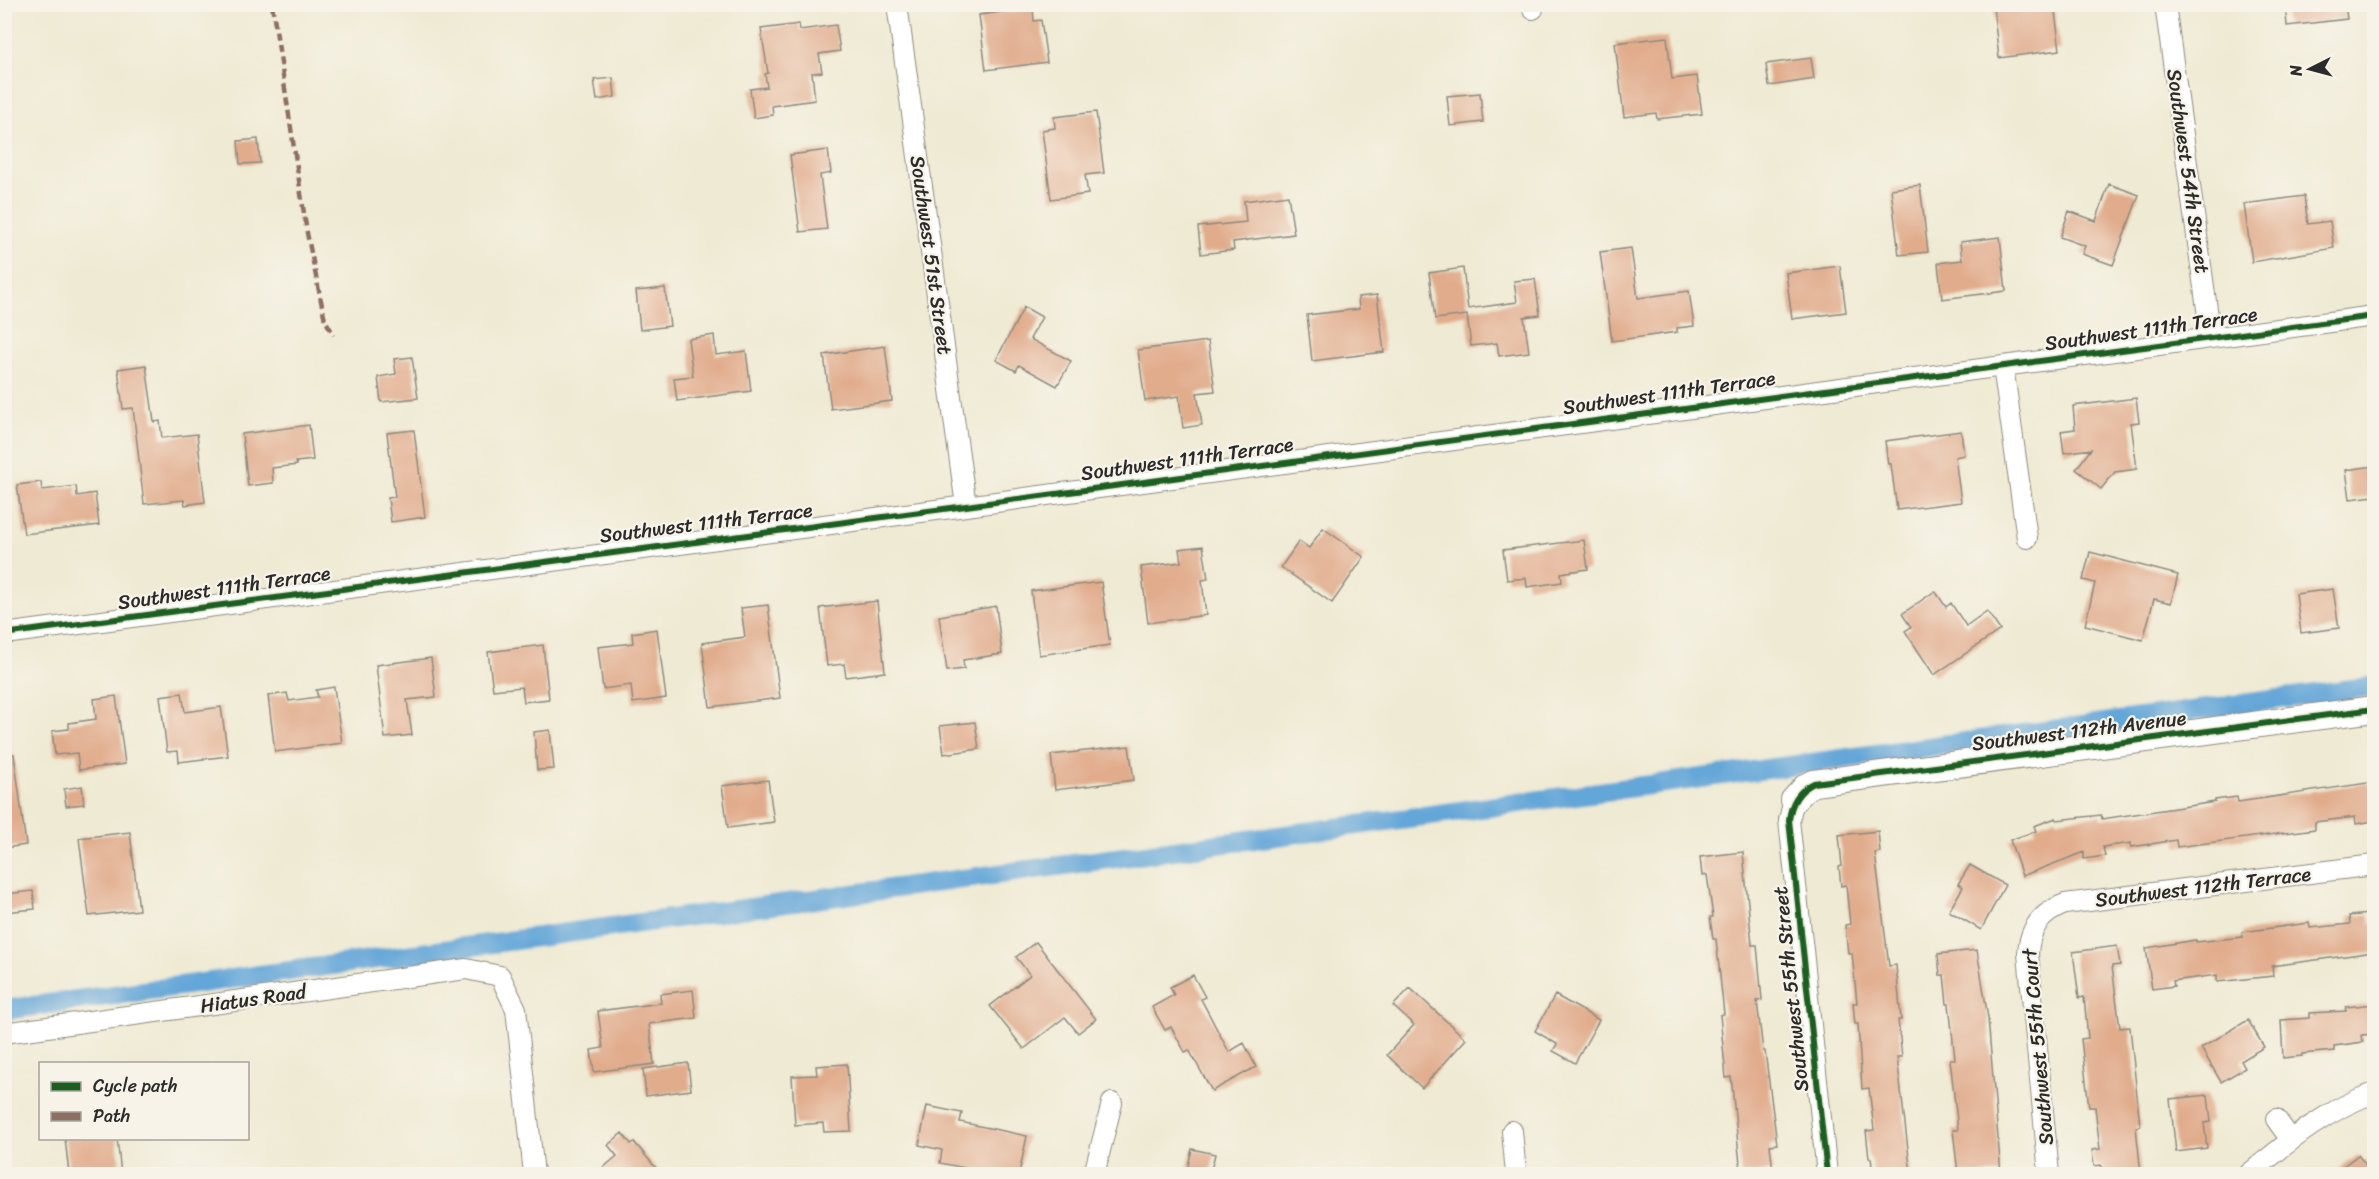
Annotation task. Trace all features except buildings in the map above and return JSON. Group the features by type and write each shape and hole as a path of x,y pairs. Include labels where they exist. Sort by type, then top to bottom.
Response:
{"street":[{"name":"Southwest 51st Street","path":"897,4 966,506"},
{"name":"Southwest 54th Street","path":"2165,4 2211,338"},
{"name":"Southwest 111th Terrace","path":"4,634 2374,316"},
{"path":"2002,366 2027,538"},
{"name":"Southwest 112th Avenue","path":"1794,800 1806,787 1814,783 2374,709"},
{"name":"Southwest 55th Street","path":"1794,800 1789,820 1827,1174"},
{"name":"Southwest 112th Terrace","path":"2037,922 2046,913 2065,903 2374,866"},
{"name":"Southwest 55th Court","path":"2037,922 2031,933 2028,954 2049,1174"},
{"name":"Hiatus Road","path":"4,1033 466,969 500,976 516,1010 534,1174"},
{"path":"2249,1174 2290,1140 2332,1112 2374,1093"},
{"path":"1094,1174 1112,1103"},
{"path":"2276,1119 2290,1140"},
{"path":"1512,1131 1516,1174"}],"waterway":[{"path":"4,1010 2374,686"}],"marked path":[{"path":"272,4 307,233 325,320 334,335"}],"cycle path":[{"path":"4,634 2374,316"},
{"path":"1827,1174 1789,820 1794,802 1804,789 1814,783 2374,709"}]}
